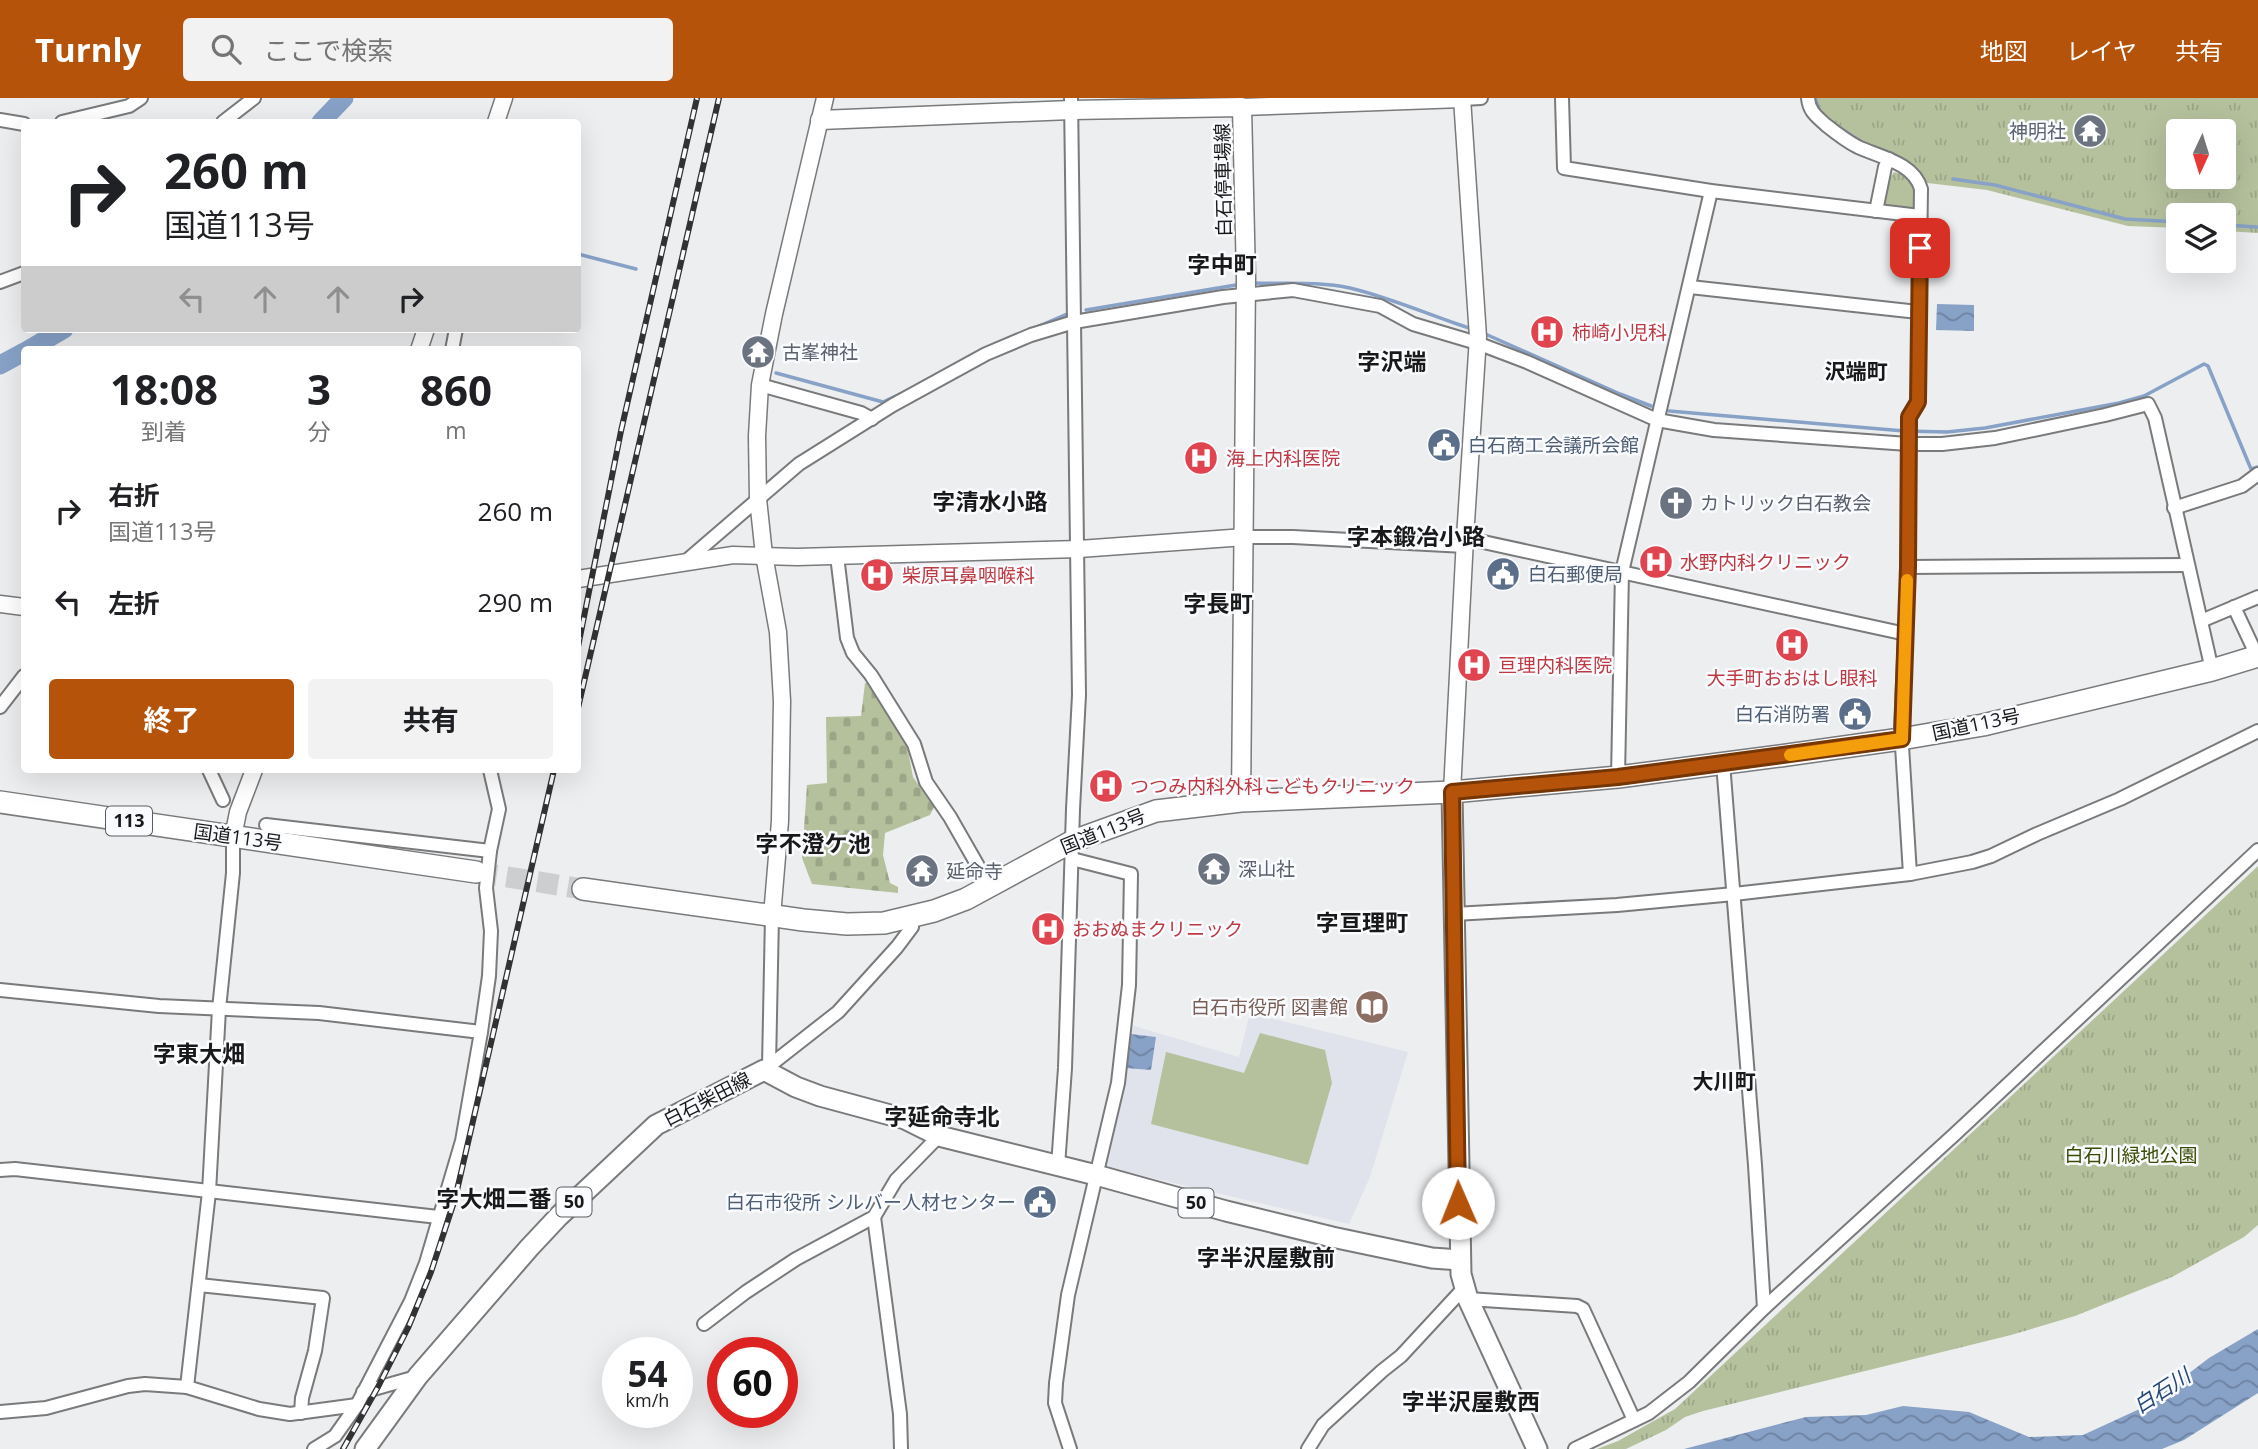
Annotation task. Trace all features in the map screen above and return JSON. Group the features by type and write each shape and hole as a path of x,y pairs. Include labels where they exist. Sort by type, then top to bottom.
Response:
{"highway":[{"name":"国道113号","path":"583,888 772,916 847,924 884,923 910,918 966,899 1156,811 1241,801 1452,792 1618,777 1902,739 1983,725 2258,657"},
{"name":"国道113号","path":"0,802 476,872"}],"main road":[{"name":"白石停車場線","path":"820,120 1071,104 1231,104 1245,288 1241,801"},
{"path":"1452,792 1460,1260 1466,1294 1537,1449"},
{"name":"白石柴田線","path":"365,1449 418,1376 559,1216 656,1125 767,1068 796,1087 905,1119 939,1136 1332,1237 1432,1258 1460,1260"}],"street":[{"path":"75,119 129,106 141,98"},
{"path":"227,119 254,98"},
{"path":"497,119 505,98"},
{"path":"767,1068 772,916 781,796 782,701 778,632 764,555 758,499 757,436 760,385 825,98"},
{"path":"1452,792 1478,336 1462,98"},
{"path":"1231,104 1481,98"},
{"path":"1562,98 1564,168 1711,191 1920,216"},
{"path":"1808,98 1810,110 1836,134 1909,171 1919,182 1921,189 1918,402 1909,417 1908,567 1902,739 1910,874"},
{"path":"1058,1166 1065,1068 1079,695 1071,104"},
{"path":"0,120 21,124"},
{"path":"1876,211 1889,159"},
{"path":"1618,777 1622,572 1711,191"},
{"path":"0,282 21,274"},
{"path":"1690,287 1918,312"},
{"path":"684,563 799,464 915,393 986,354 1074,322 1245,288 1293,290 1380,306 1413,324 1478,336 1527,362 1657,420 1714,430 1942,444 1995,438 2148,404 2155,418 2212,670"},
{"path":"760,385 861,413 872,419"},
{"path":"2174,508 2242,486 2258,474"},
{"path":"581,579 733,555 837,556 1079,549 1245,537 1465,542 1622,572 1906,634"},
{"path":"837,556 848,638 853,653 871,675 914,744 926,782 950,817 990,887"},
{"path":"1908,567 2187,565"},
{"path":"2201,621 2258,597"},
{"path":"0,604 21,607"},
{"path":"2234,607 2258,657"},
{"path":"0,707 21,681"},
{"path":"1454,914 1605,906 1734,894 1910,874 1991,856 2156,782 2258,732"},
{"path":"1723,763 1755,1165 1763,1308"},
{"path":"210,773 223,800"},
{"path":"187,1387 209,1192 219,1009 233,873 233,836 238,812 253,773"},
{"path":"314,1449 335,1436 357,1405 411,1301 426,1263 462,1140 489,976 491,931 486,888 490,851 499,810 491,773"},
{"path":"266,825 490,851"},
{"path":"1069,1449 1055,1403 1056,1384 1068,1296 1118,1083 1129,985 1131,874 1073,850"},
{"path":"1575,1449 1649,1413 1689,1382 1763,1308 1955,1134 2258,850"},
{"path":"767,1068 838,1012 897,947 912,927 910,918"},
{"path":"0,990 159,1006 319,1013 481,1032"},
{"path":"704,1324 796,1259 874,1217 896,1180 939,1136"},
{"path":"0,1170 15,1169 438,1217"},
{"path":"874,1217 900,1414 901,1449"},
{"path":"199,1285 323,1298 315,1351 302,1398 301,1413"},
{"path":"1308,1449 1323,1425 1466,1294 1577,1306 1583,1309 1634,1420"},
{"path":"363,1392 418,1376"},
{"path":"0,1412 46,1408 145,1384 187,1387 259,1409 290,1414 357,1405"}],"shaded area":[{"path":"1250,1013 1408,1052 1370,1177 1349,1224 1101,1166 1124,1023 1239,1057"}],"green space":[{"path":"1808,98 2258,98 2258,233 2236,232 2236,203 2166,203 2166,227 2128,226 1987,190 1919,182 1836,134"},
{"path":"1894,172 1904,175 1913,185 1913,210 1884,205 1889,179"},
{"path":"865,683 873,683 907,745 913,777 934,807 930,815 885,833 883,855 890,883 898,887 898,893 812,884 802,858 807,785 827,783 826,717 861,716"},
{"name":"白石川緑地公園","path":"2258,866 2258,1225 2244,1237 2172,1277 2075,1316 2011,1335 1703,1411 1685,1417 1666,1430 1626,1449 1597,1449 1618,1441 1675,1409"},
{"path":"1260,1033 1325,1050 1332,1083 1308,1165 1151,1124 1166,1052 1244,1073"}],"water":[{"path":"1937,304 1974,305 1974,331 1936,330"},
{"path":"1131,1034 1156,1037 1151,1070 1126,1068"},
{"path":"2258,1329 2258,1393 2184,1440 2162,1449 1684,1449 1806,1417 1866,1415 1903,1406 1969,1412 2029,1437 2083,1435 2146,1406 2209,1358"}],"waterway":[{"path":"324,119 344,98"},
{"path":"1815,98 1820,112"},
{"path":"1840,128 1863,143"},
{"path":"1953,179 1995,185 2125,219 2166,221"},
{"path":"2236,226 2258,227"},
{"path":"581,255 636,269"},
{"path":"1253,283 1314,284 1350,288 1472,329"},
{"path":"1086,310 1242,284"},
{"path":"1037,327 1067,314"},
{"path":"35,346 57,333"},
{"path":"1483,333 1651,406"},
{"path":"0,365 21,354"},
{"path":"1669,411 1904,431 1947,432 1985,428 2119,403 2144,396 2204,364 2208,366 2251,469 2258,467"},
{"path":"776,373 883,402 911,389"}],"tunnel":[{"path":"476,872 583,889"}],"railway":[{"path":"581,632 621,431 697,98"},
{"path":"581,695 719,98"},
{"path":"343,1449 408,1328 431,1272 455,1199 553,773"}],"slow traffic":[{"path":"1790,755 1902,739 1907,580"}],"place":[{"name":"神明社","path":"2090,131"},
{"name":"柿崎小児科","path":"1547,332"},
{"name":"古峯神社","path":"758,352"},
{"name":"白石商工会議所会館","path":"1444,445"},
{"name":"海上内科医院","path":"1201,458"},
{"name":"カトリック白石教会","path":"1676,503"},
{"name":"水野内科クリニック","path":"1656,562"},
{"name":"白石郵便局","path":"1503,574"},
{"name":"柴原耳鼻咽喉科","path":"877,575"},
{"name":"大手町おおはし眼科","path":"1792,645"},
{"name":"亘理内科医院","path":"1474,665"},
{"name":"白石消防署","path":"1855,714"},
{"name":"つつみ内科外科こどもクリニック","path":"1106,786"},
{"name":"深山社","path":"1214,869"},
{"name":"延命寺","path":"922,871"},
{"name":"おおぬまクリニック","path":"1048,929"},
{"name":"白石市役所 図書館","path":"1372,1007"},
{"name":"白石市役所 シルバー人材センター","path":"1040,1202"}],"district":[{"name":"字中町","path":"1222,265"},
{"name":"字沢端","path":"1392,362"},
{"name":"沢端町","path":"1856,372"},
{"name":"字清水小路","path":"990,502"},
{"name":"字本鍛冶小路","path":"1416,537"},
{"name":"字長町","path":"1218,604"},
{"name":"字不澄ケ池","path":"813,844"},
{"name":"字亘理町","path":"1362,923"},
{"name":"字東大畑","path":"199,1054"},
{"name":"大川町","path":"1724,1082"},
{"name":"字延命寺北","path":"942,1117"},
{"name":"字大畑二番","path":"494,1199"},
{"name":"字半沢屋敷前","path":"1266,1258"},
{"name":"字半沢屋敷西","path":"1471,1402"}],"route":[{"path":"1458,1203 1452,792 1618,777 1902,739 1908,567 1909,417 1918,402 1920,248"}],"water label":[{"name":"白石川","path":"2162,1391"}]}
